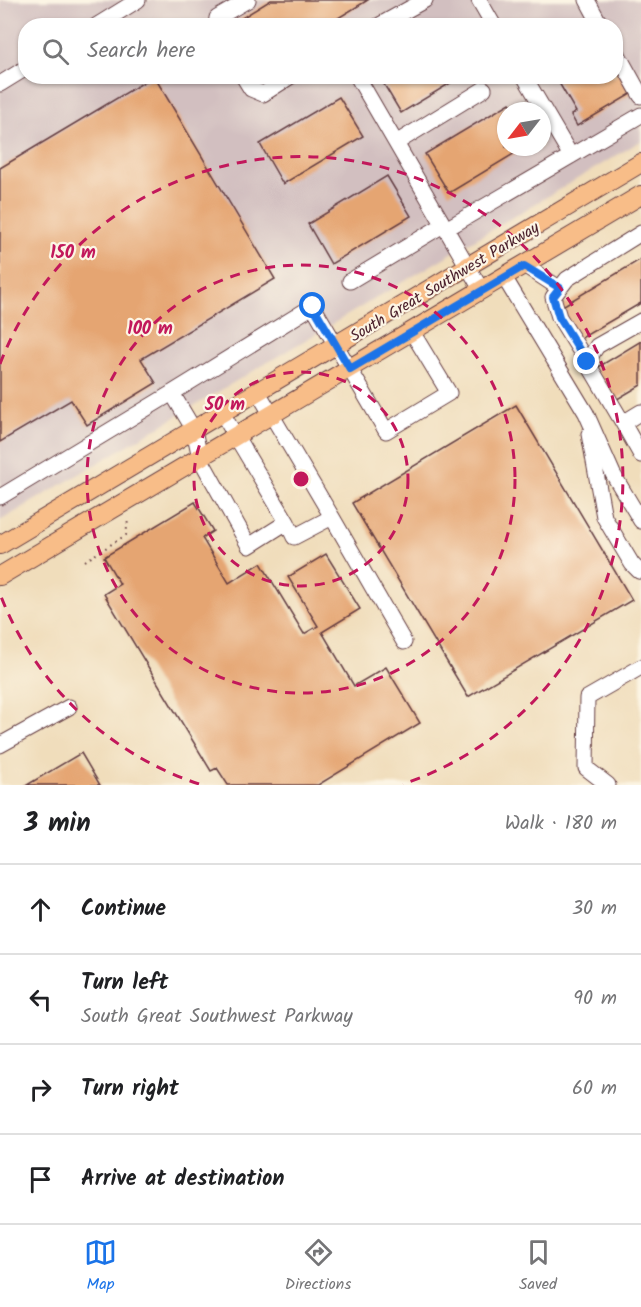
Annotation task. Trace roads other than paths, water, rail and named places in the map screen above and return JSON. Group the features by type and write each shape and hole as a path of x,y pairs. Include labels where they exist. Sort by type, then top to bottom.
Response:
{"main road":[{"name":"South Great Southwest Parkway","path":"0,545 641,163"},
{"name":"South Great Southwest Parkway","path":"0,576 641,195"}],"lane":[{"path":"109,18 138,0"},
{"path":"217,18 248,0"},
{"path":"392,18 424,0"},
{"path":"479,0 489,18"},
{"path":"586,0 596,18"},
{"path":"623,65 641,96"},
{"path":"0,84 18,73"},
{"path":"248,84 251,89 263,94 279,84"},
{"path":"362,84 482,291"},
{"path":"529,84 571,156"},
{"path":"396,143 484,89"},
{"path":"350,281 641,115"},
{"path":"641,233 567,279 553,297 559,317 641,455"},
{"path":"524,266 560,288"},
{"path":"504,278 586,413 613,474 641,521"},
{"path":"0,497 313,306 386,431 449,393 412,332"},
{"path":"587,362 597,346 641,321"},
{"path":"258,392 404,642"},
{"path":"172,393 194,430 200,458 249,546 287,522"},
{"path":"623,423 641,412"},
{"path":"222,413 294,537 332,517"},
{"path":"586,413 604,517 632,564 639,571 641,570"},
{"path":"608,785 586,768 587,698 641,667"},
{"path":"0,746 69,707"}]}
